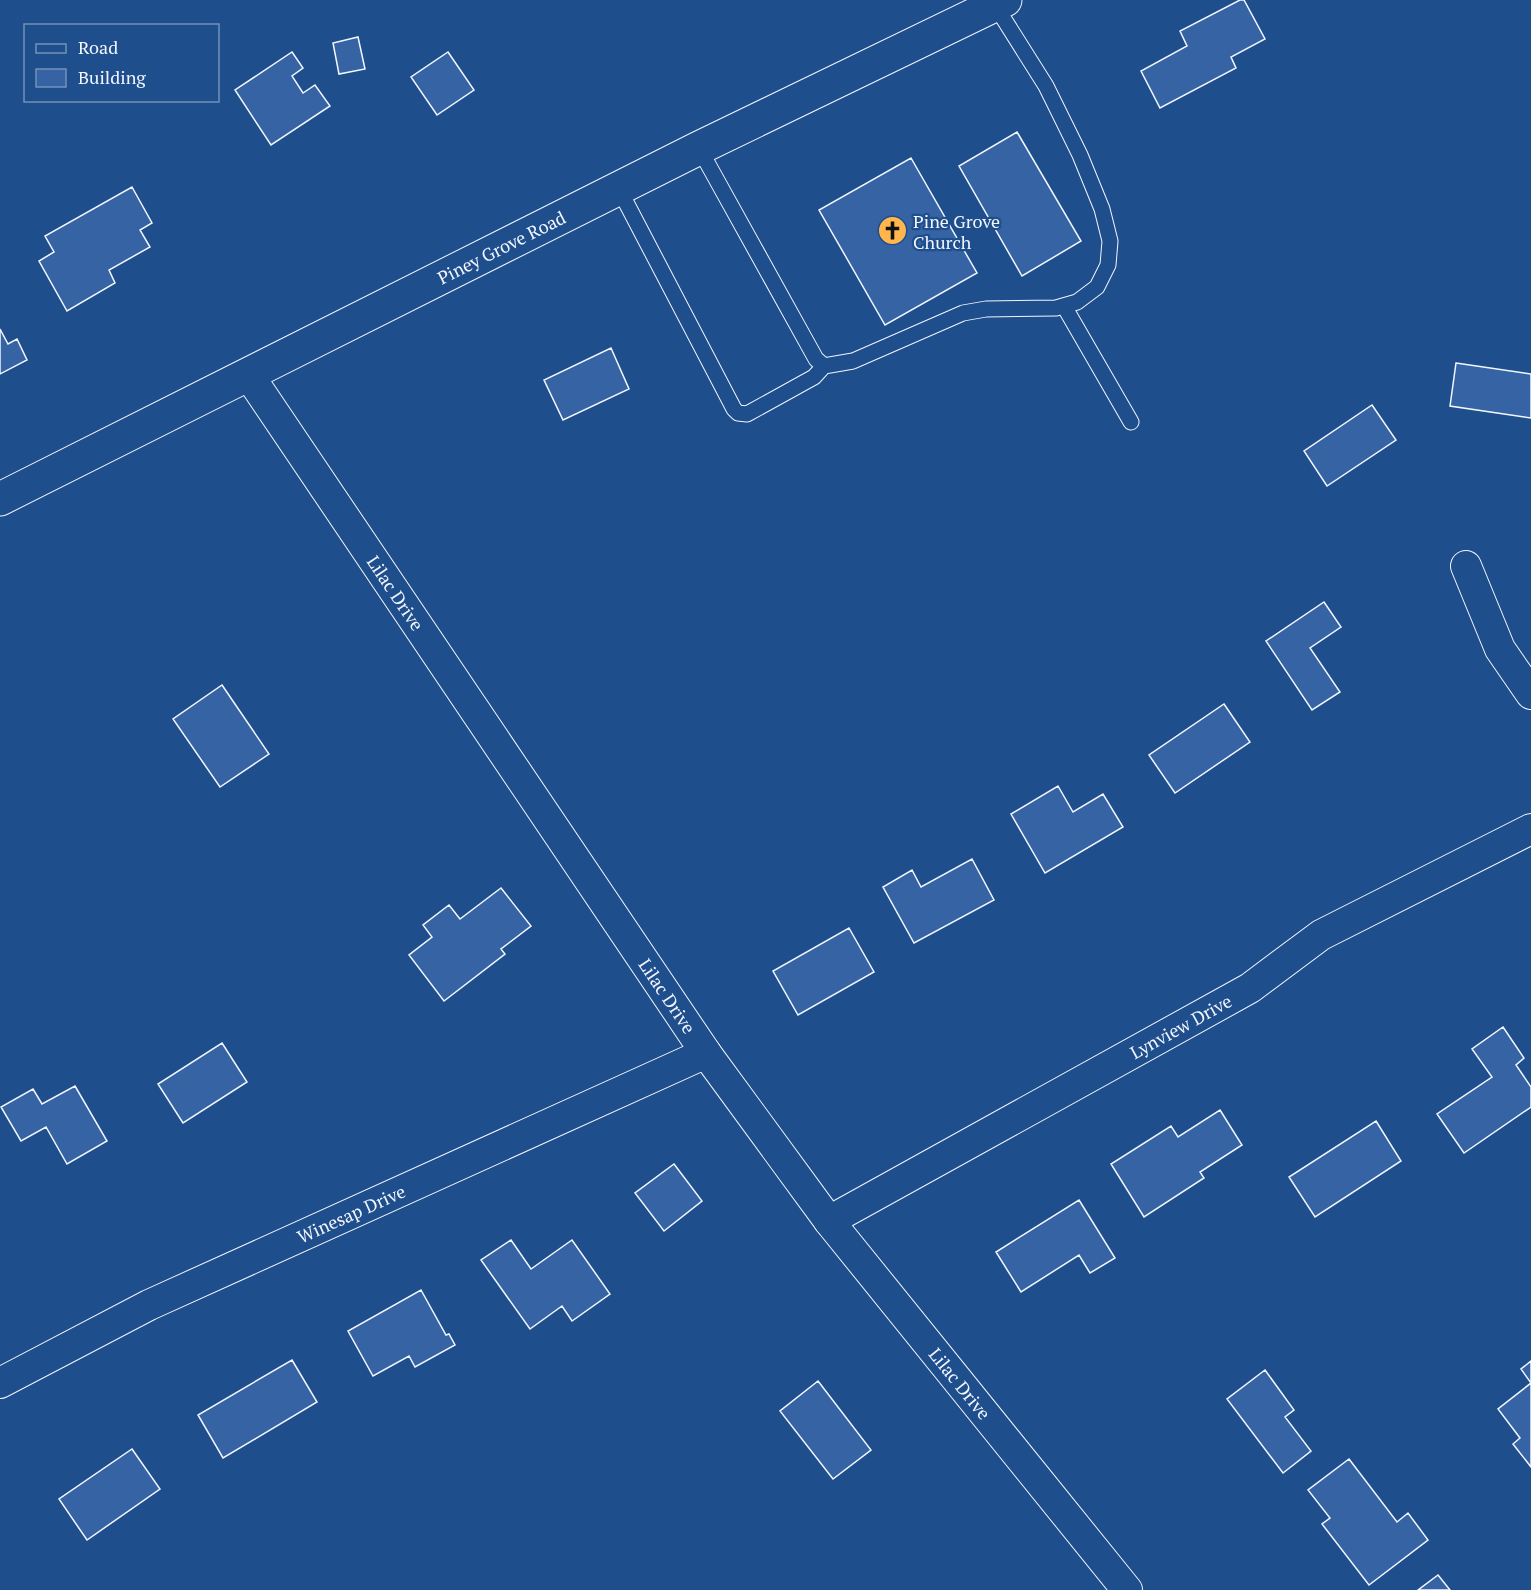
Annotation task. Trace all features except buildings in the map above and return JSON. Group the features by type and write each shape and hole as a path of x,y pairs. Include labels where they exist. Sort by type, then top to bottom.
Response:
{"main road":[{"name":"Piney Grove Road","path":"0,499 699,148 1000,3"}],"street":[{"name":"Lilac Drive","path":"248,374 706,1053 829,1221 1127,1590"},
{"path":"1466,566 1500,649 1531,694"},
{"name":"Lynview Drive","path":"829,1221 1250,988 1321,935 1531,829"},
{"name":"Winesap Drive","path":"0,1383 149,1305 706,1053"}],"lane":[{"path":"620,189 738,413 747,414 814,377 824,366 853,361 963,313 986,309 1056,308 1077,302 1097,287 1108,265 1110,241 1102,209 1080,155 1046,86 1000,3"},
{"path":"699,148 816,359 824,366"},
{"path":"1064,306 1131,422"}],"place":[{"name":"Pine Grove Church","path":"892,231"}]}
